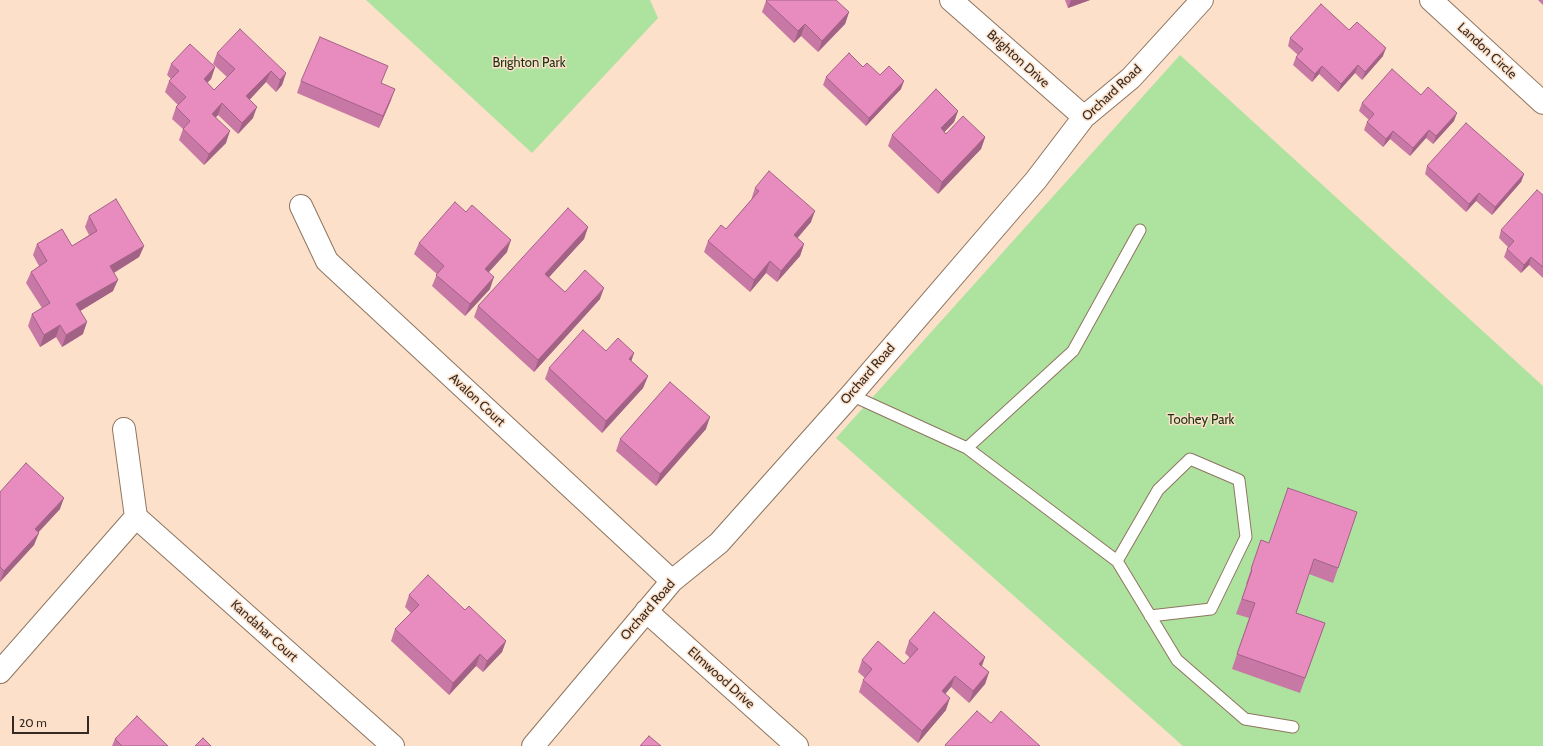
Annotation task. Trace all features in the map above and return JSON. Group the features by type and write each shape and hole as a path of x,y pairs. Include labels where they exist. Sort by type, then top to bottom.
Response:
{"street":[{"name":"Brighton Drive","path":"951,0 1084,118"},
{"name":"Orchard Road","path":"533,746 672,581 719,543 850,395 1036,180 1084,118 1131,78 1202,0"},
{"name":"Landon Circle","path":"1431,0 1543,103"},
{"name":"Avalon Court","path":"301,206 327,261 672,581"},
{"path":"0,672 136,516 124,429"},
{"name":"Kandahar Court","path":"136,516 392,746"},
{"name":"Elmwood Drive","path":"646,611 797,746"}],"lane":[{"path":"967,448 1073,351 1140,230"},
{"path":"850,395 967,448 1117,561 1177,660 1245,719 1293,727"},
{"path":"1117,561 1158,490 1190,459 1239,480 1246,537 1211,609 1150,616"}],"green space":[{"name":"Brighton Park","path":"366,0 650,0 658,18 532,153"},
{"name":"Toohey Park","path":"1180,55 1543,386 1543,746 1183,746 836,438"}],"building":[{"path":"836,0 849,12 822,41 805,24 798,31 766,1"},
{"path":"1321,4 1349,30 1357,22 1386,48 1365,72 1358,65 1341,84 1322,66 1315,74 1296,57 1303,49 1290,38"},
{"path":"240,29 286,73 280,80 271,71 246,96 257,107 242,123 222,103 212,114 230,131 209,154 183,129 190,121 176,107 186,97 169,81 179,71 171,64 190,44 215,67 204,79 214,90 235,69 217,53"},
{"path":"320,37 388,66 381,83 395,89 383,116 301,81"},
{"path":"849,53 863,67 867,63 880,75 889,66 904,81 869,118 826,77"},
{"path":"1392,69 1421,95 1428,87 1457,113 1436,136 1429,130 1413,148 1393,131 1386,139 1367,122 1374,114 1362,103"},
{"path":"936,89 958,111 941,128 946,134 963,116 985,137 942,182 892,135"},
{"path":"1466,123 1524,174 1495,207 1479,193 1469,204 1427,166"},
{"path":"769,171 815,211 794,235 804,244 781,271 770,261 754,280 708,241 721,225 726,229 759,191 755,188"},
{"path":"1537,190 1543,195 1543,267 1531,257 1524,265 1507,249 1514,241 1501,230"},
{"path":"116,199 144,246 110,266 118,280 76,304 87,322 66,335 60,325 44,335 32,314 50,303 31,272 47,261 37,244 62,229 72,246 97,231 89,216"},
{"path":"455,202 466,212 472,205 511,240 485,269 494,277 470,304 436,275 444,266 419,243"},
{"path":"568,208 588,227 545,274 565,292 585,270 604,288 538,360 478,306"},
{"path":"583,330 606,351 618,338 634,353 629,359 648,376 606,421 549,368"},
{"path":"670,382 710,417 660,474 620,439"},
{"path":"26,463 64,498 35,529 39,533 4,571 0,567 0,492"},
{"path":"1288,488 1357,512 1338,568 1314,559 1296,613 1325,623 1305,678 1237,654 1255,603 1242,599 1252,570 1251,569 1261,540 1269,543"},
{"path":"428,575 465,610 469,606 506,641 487,661 480,654 453,683 395,629 419,605 409,595"},
{"path":"934,612 985,657 979,664 989,672 973,691 955,676 942,691 950,698 922,731 863,680 872,669 862,660 878,641 904,664 918,649 909,641"},
{"path":"977,711 991,723 1001,711 1040,746 946,746 945,745"},
{"path":"137,716 168,746 122,746 115,739"},
{"path":"649,736 661,746 640,746"},
{"path":"203,738 211,746 195,746"}]}
